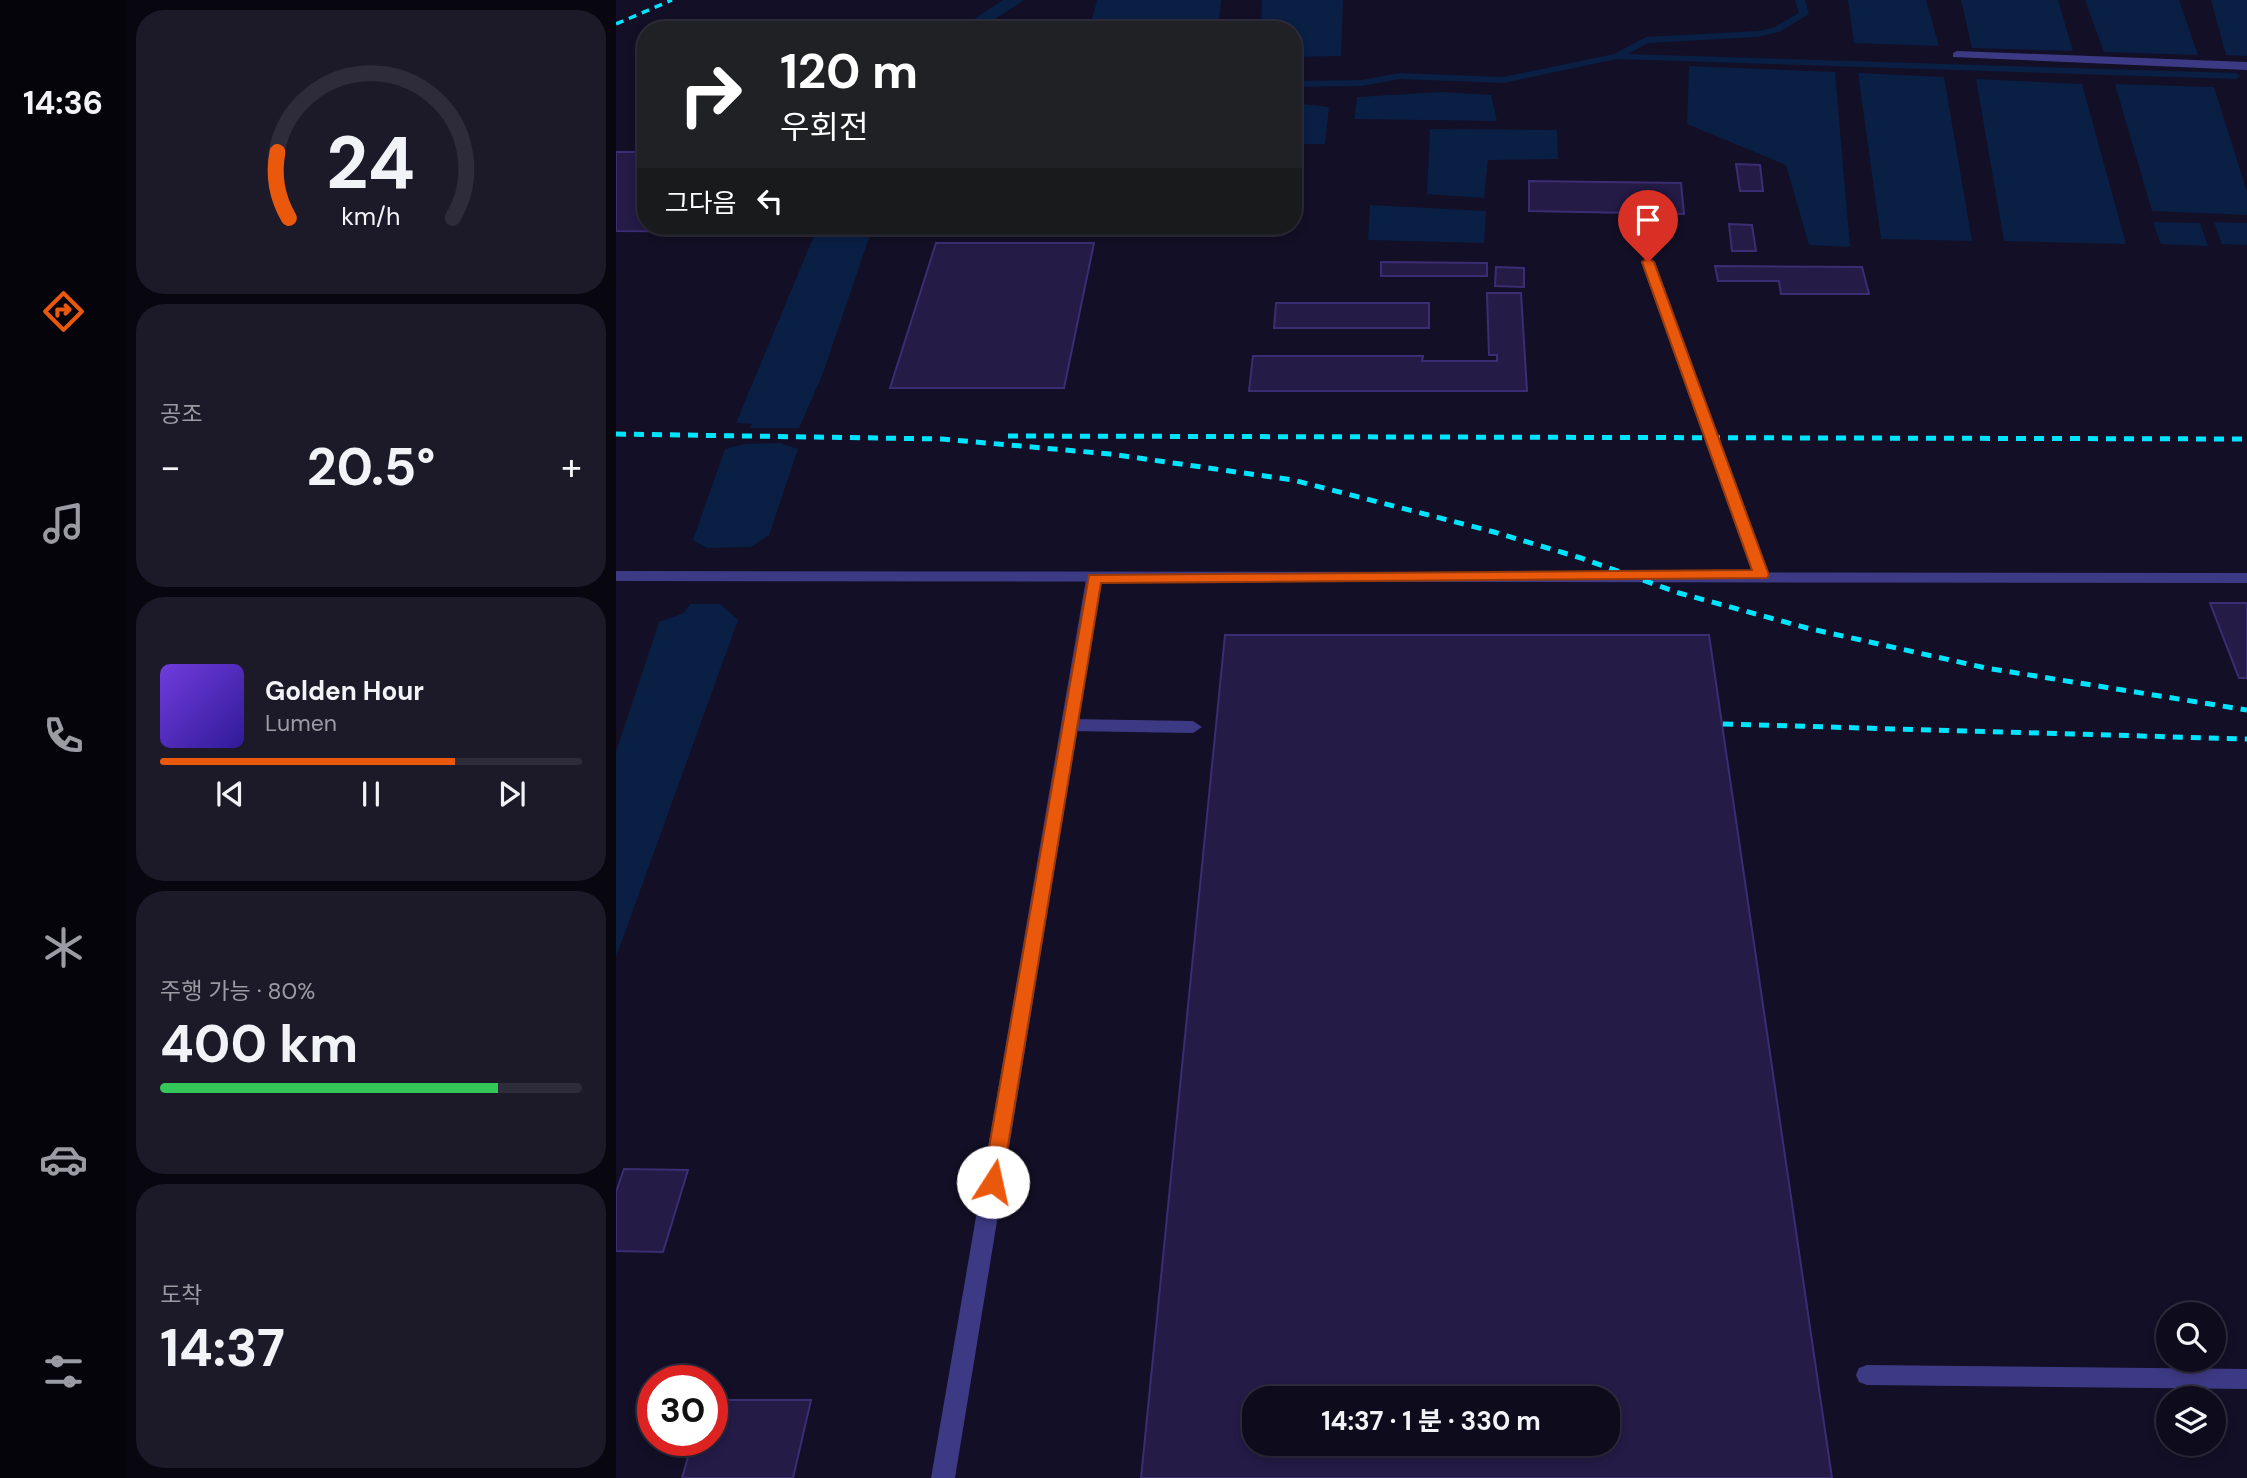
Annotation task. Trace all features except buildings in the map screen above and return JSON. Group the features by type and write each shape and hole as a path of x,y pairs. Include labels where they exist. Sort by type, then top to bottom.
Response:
{"street":[{"path":"1957,55 2247,66"},
{"path":"1648,262 1761,575"},
{"path":"616,576 1094,579 1761,575 2247,578"},
{"path":"943,1478 1094,579"},
{"path":"1070,725 1194,727"},
{"path":"1867,1374 2247,1379"}],"water":[{"path":"1003,0 1024,0 992,21 971,21"},
{"path":"1097,0 1221,0 1219,21 1091,21"},
{"path":"1262,0 1343,0 1341,56 1302,57 1302,21 1261,21"},
{"path":"1848,0 1926,0 1939,46 1854,43"},
{"path":"1961,0 2058,0 2073,51 1972,48"},
{"path":"2085,0 2179,0 2198,55 2104,52"},
{"path":"2211,0 2247,0 2247,56 2226,55"},
{"path":"1689,66 1835,72 1850,247 1809,245 1786,165 1687,124"},
{"path":"1858,73 1944,77 1972,241 1881,239"},
{"path":"1976,79 2082,84 2126,244 2004,241"},
{"path":"2115,84 2214,87 2247,192 2247,215 2152,211"},
{"path":"1442,92 1491,95 1497,121 1354,119 1357,97"},
{"path":"1302,104 1329,107 1325,144 1302,144"},
{"path":"1430,129 1557,130 1558,159 1488,160 1484,198 1427,194"},
{"path":"1370,205 1486,211 1484,243 1368,240"},
{"path":"2153,222 2200,223 2208,246 2161,244"},
{"path":"2214,222 2247,223 2247,245 2222,244"},
{"path":"814,235 870,235 823,373 799,428 750,428 752,424 736,423"},
{"path":"780,443 798,449 769,535 751,547 707,548 693,540 725,449 745,444"},
{"path":"690,604 720,604 738,620 616,957 616,752 659,622 684,613"}],"waterway":[{"path":"1617,56 1646,40 1758,34 1776,30 1804,14 1800,0"},
{"path":"1302,84 1362,83 1400,76 1503,80 1617,56"},
{"path":"1617,56 2236,76"}],"railway":[{"path":"616,24 672,0"},
{"path":"616,434 942,439 1110,454 1293,480 1494,532 1581,558 1679,593 1807,628 1986,668 2247,710"},
{"path":"1008,436 2247,439"},
{"path":"1723,724 2247,739"}],"route":[{"path":"993,1182 1094,579 1761,575 1648,262"}]}
